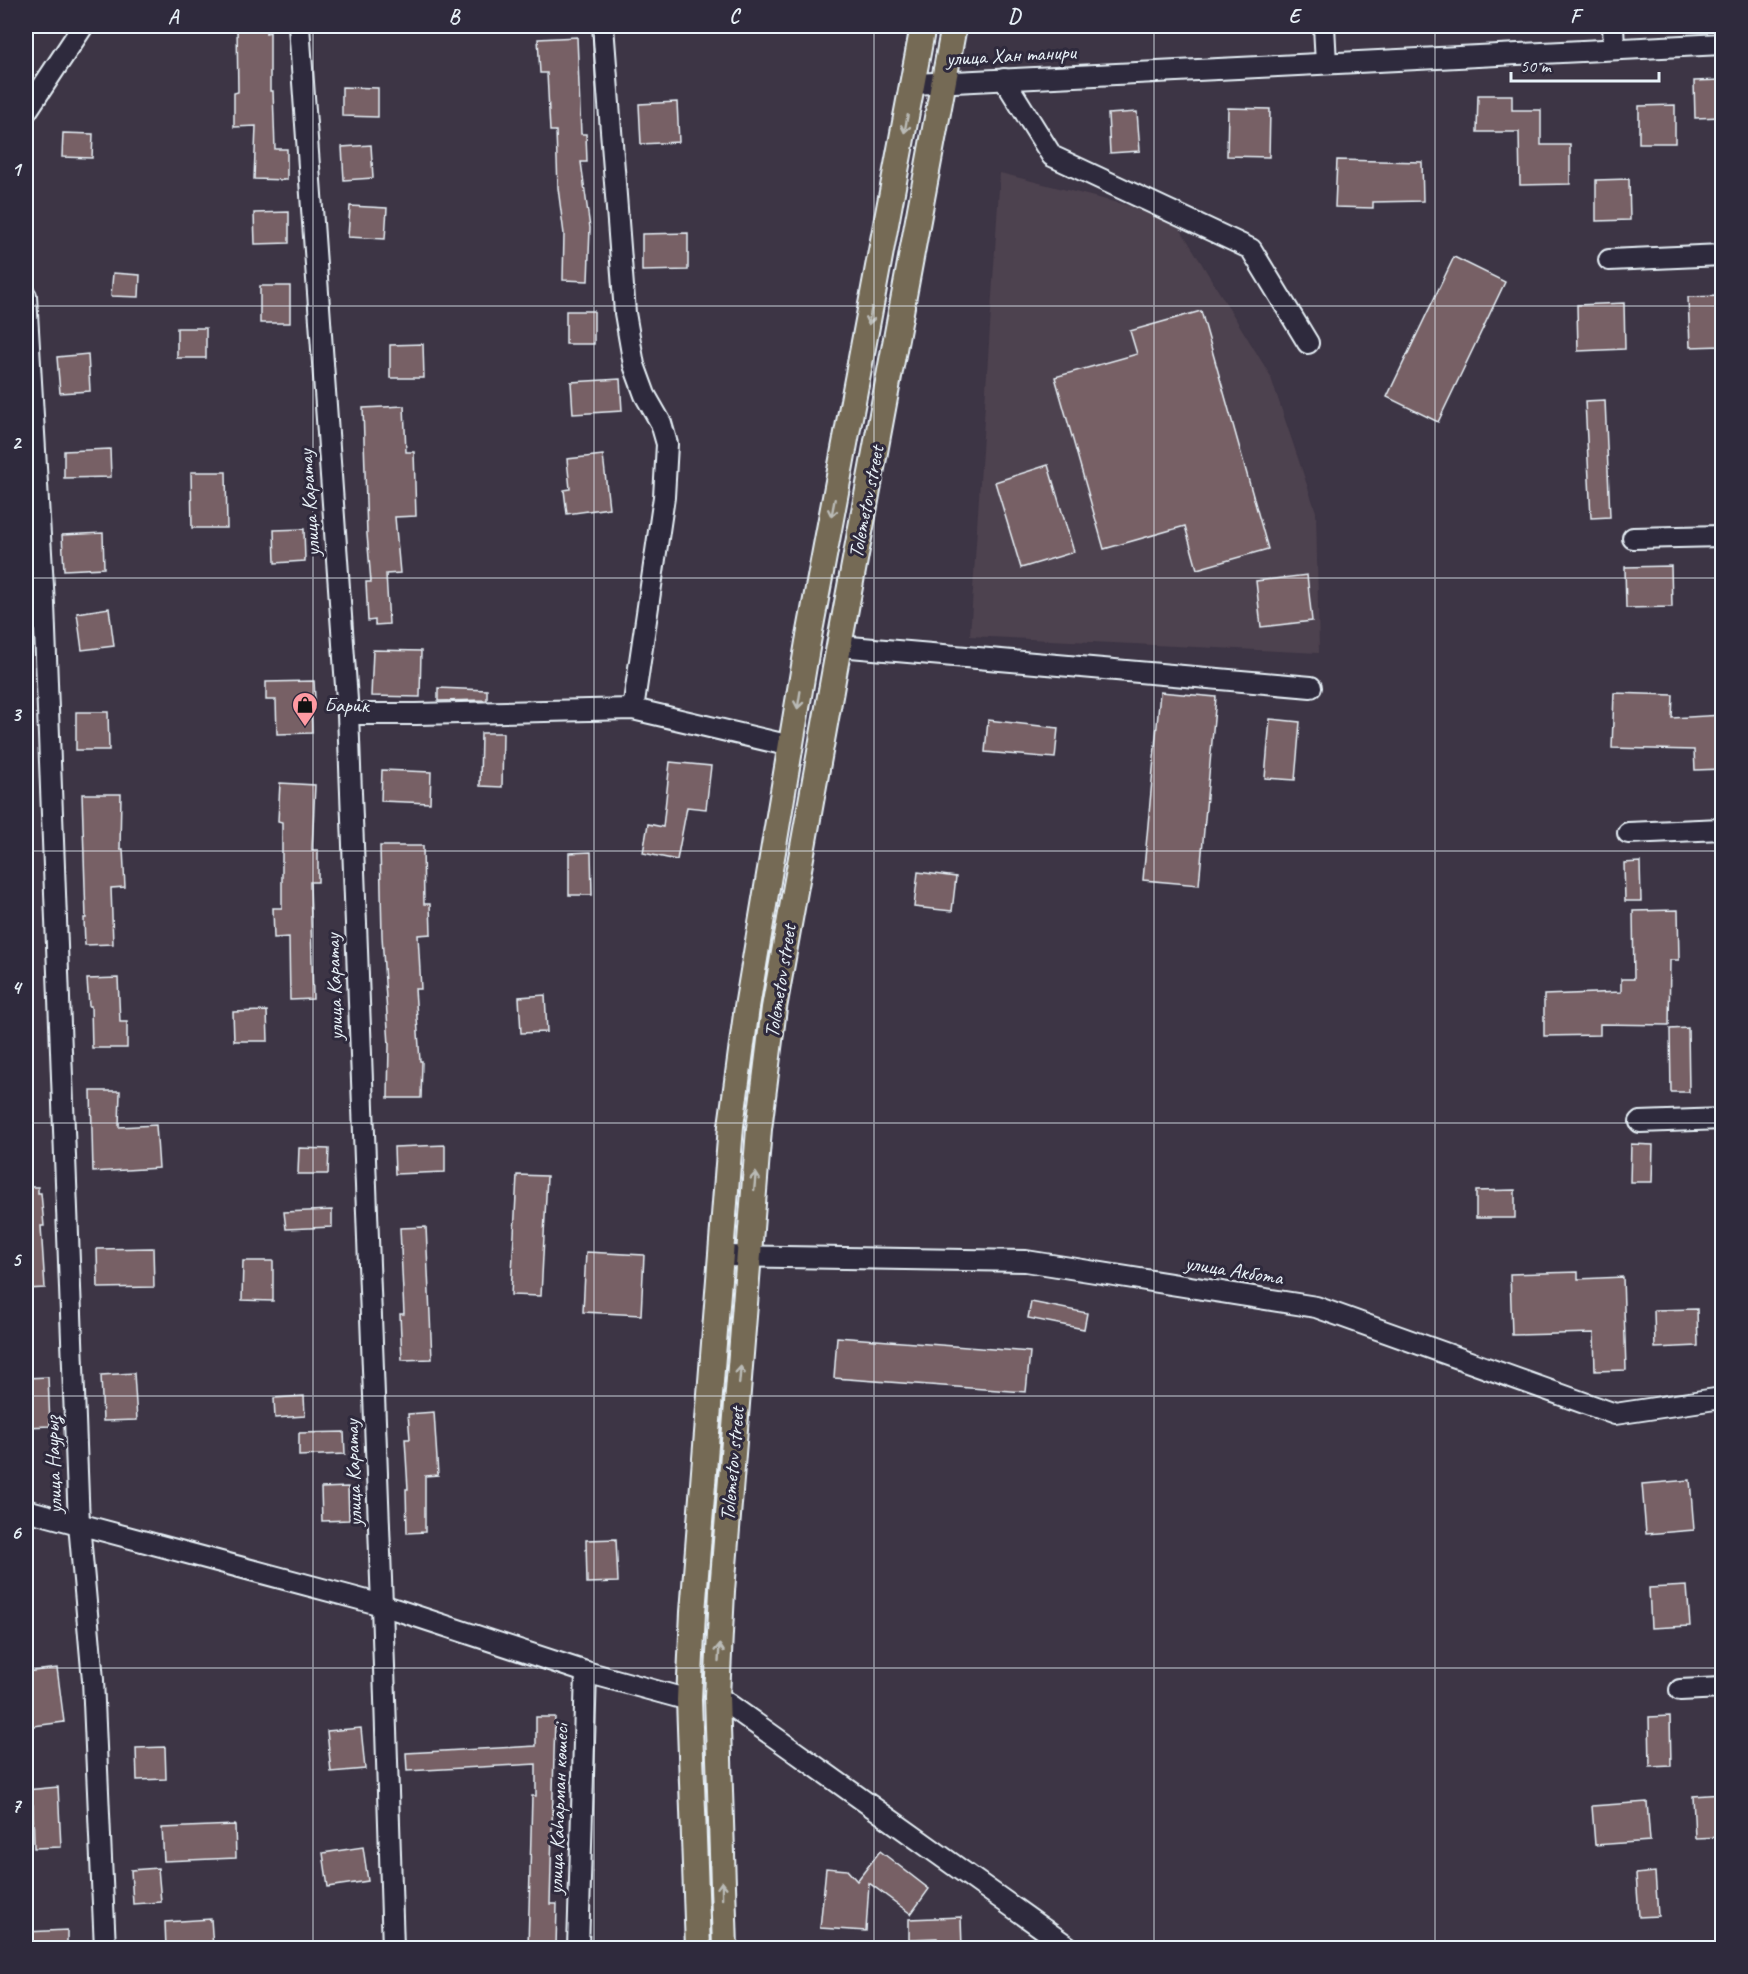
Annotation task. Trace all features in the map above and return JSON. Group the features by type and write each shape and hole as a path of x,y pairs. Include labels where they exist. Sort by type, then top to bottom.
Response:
{"main road":[{"name":"Tolemetov street","path":"698,1948 689,1700 693,1612 731,1126 747,1007 810,630 914,84 923,26"},
{"name":"Tolemetov street","path":"725,1948 717,1695 759,1129 774,1008 954,26"}],"street":[{"path":"26,112 83,26"},
{"name":"улица Каратау","path":"299,26 348,714 393,1948"},
{"path":"603,26 626,313 634,365 645,395 661,423 667,444 664,497 633,709"},
{"path":"1324,26 1326,63"},
{"path":"1613,26 1614,49"},
{"name":"улица Хан танири","path":"914,84 1722,44"},
{"path":"1004,79 1052,156 1251,249 1308,343"},
{"path":"1609,260 1722,255"},
{"name":"улица Наурыз","path":"26,296 44,604 79,1524 93,1680 105,1948"},
{"path":"1633,538 1722,536"},
{"path":"839,646 1311,687"},
{"path":"348,714 633,709 791,746"},
{"path":"1628,833 1722,829"},
{"path":"1640,1122 1722,1119"},
{"name":"улица Акбота","path":"720,1256 1026,1261 1316,1307 1615,1414 1722,1398"},
{"path":"26,1510 382,1605 586,1672 689,1700"},
{"name":"улица Каһарман көшесі","path":"578,1948 586,1672"},
{"path":"1680,1690 1722,1688"},
{"path":"717,1695 1070,1948"}],"shaded area":[{"path":"1000,173 1173,217 1270,375 1316,512 1319,653 970,636"}],"building":[{"path":"237,26 266,26 266,33 270,32 270,91 273,91 275,149 287,149 287,180 254,179 256,126 234,127 234,93 238,92"},
{"path":"577,37 581,134 586,134 587,162 581,162 590,228 588,281 563,280 564,234 558,188 556,131 550,131 547,73 540,73 538,39"},
{"path":"1722,80 1722,117 1695,118 1694,81"},
{"path":"342,87 378,88 378,117 342,116"},
{"path":"1478,95 1512,95 1512,110 1541,110 1541,145 1570,145 1570,184 1520,185 1519,132 1477,132"},
{"path":"677,102 679,142 641,144 639,104"},
{"path":"1675,105 1675,143 1639,143 1639,106"},
{"path":"1228,108 1270,109 1269,157 1227,156"},
{"path":"1137,112 1140,151 1110,153 1108,114"},
{"path":"63,133 93,134 92,158 62,157"},
{"path":"371,145 373,178 344,180 342,147"},
{"path":"1337,160 1422,162 1423,201 1373,202 1373,208 1335,207"},
{"path":"1629,179 1630,220 1596,221 1596,180"},
{"path":"350,206 387,208 385,239 348,237"},
{"path":"289,212 289,243 255,244 254,213"},
{"path":"688,233 688,270 642,271 642,234"},
{"path":"1454,257 1505,282 1438,422 1387,397"},
{"path":"113,273 140,275 139,297 111,296"},
{"path":"260,286 290,286 290,323 260,323"},
{"path":"1722,296 1722,346 1690,347 1688,297"},
{"path":"1624,303 1625,349 1578,351 1577,305"},
{"path":"566,311 594,311 594,344 566,344"},
{"path":"1201,311 1268,549 1197,569 1185,526 1104,549 1055,377 1137,354 1130,331"},
{"path":"177,328 206,328 206,358 177,358"},
{"path":"423,344 424,378 390,378 390,345"},
{"path":"88,354 90,391 60,393 57,357"},
{"path":"620,379 622,411 573,414 571,382"},
{"path":"1605,400 1610,517 1591,518 1585,401"},
{"path":"404,406 406,452 414,452 416,516 395,517 400,573 386,574 389,624 375,625 375,620 368,621 366,582 371,582 363,408"},
{"path":"110,449 111,477 64,478 64,451"},
{"path":"603,455 609,508 567,514 564,490 570,489 567,459"},
{"path":"1048,465 1074,552 1021,568 995,482"},
{"path":"191,472 226,472 227,528 192,528"},
{"path":"304,529 305,561 275,563 274,530"},
{"path":"103,533 104,568 64,570 62,535"},
{"path":"1671,566 1672,607 1626,608 1625,567"},
{"path":"1307,575 1312,621 1261,627 1256,581"},
{"path":"109,608 114,646 82,650 77,613"},
{"path":"373,650 421,651 420,697 371,696"},
{"path":"314,681 315,699 311,699 312,733 277,734 276,700 266,700 266,682"},
{"path":"438,688 487,690 487,700 438,701"},
{"path":"1160,692 1216,697 1199,885 1143,880"},
{"path":"1614,693 1673,695 1672,718 1722,715 1722,769 1695,770 1694,750 1612,748"},
{"path":"76,712 108,712 109,750 76,750"},
{"path":"1270,719 1300,722 1295,780 1265,778"},
{"path":"988,720 1058,728 1055,758 985,752"},
{"path":"481,733 503,733 502,787 480,786"},
{"path":"670,762 711,766 706,809 687,807 677,860 643,853 648,824 663,827"},
{"path":"382,770 431,772 430,803 381,801"},
{"path":"280,783 315,785 312,850 318,850 318,882 310,882 313,999 290,1000 289,937 274,938 273,908 282,908 282,822 278,821"},
{"path":"82,794 121,794 120,849 123,849 125,887 111,888 113,944 85,945"},
{"path":"380,846 423,846 424,904 430,904 431,934 418,935 421,989 415,989 420,1061 422,1061 421,1098 388,1098 389,1045 382,936"},
{"path":"591,852 592,895 569,895 569,853"},
{"path":"1640,862 1641,901 1625,901 1624,863"},
{"path":"918,872 956,877 952,911 914,907"},
{"path":"1678,910 1679,960 1670,960 1669,1025 1600,1024 1600,1035 1544,1036 1544,995 1621,992 1621,979 1634,979 1633,911"},
{"path":"118,978 120,1022 127,1022 127,1048 92,1048 91,1006 89,1006 87,979"},
{"path":"545,995 547,1032 521,1033 519,997"},
{"path":"267,1011 268,1041 234,1041 233,1012"},
{"path":"1688,1028 1689,1092 1671,1092 1670,1029"},
{"path":"91,1091 120,1091 119,1127 156,1125 159,1168 93,1172"},
{"path":"1631,1144 1653,1145 1652,1182 1630,1182"},
{"path":"445,1145 445,1172 395,1174 394,1147"},
{"path":"299,1148 329,1149 328,1174 298,1174"},
{"path":"517,1175 547,1176 541,1296 511,1295"},
{"path":"26,1187 38,1187 38,1193 41,1193 45,1288 26,1289"},
{"path":"1515,1190 1515,1218 1476,1218 1476,1191"},
{"path":"332,1210 332,1227 286,1229 284,1212"},
{"path":"426,1227 432,1359 402,1360 400,1314 404,1314 400,1228"},
{"path":"153,1248 154,1287 98,1288 97,1249"},
{"path":"586,1252 644,1255 641,1315 583,1312"},
{"path":"243,1261 273,1261 273,1301 242,1300"},
{"path":"1578,1272 1578,1279 1623,1277 1626,1370 1595,1371 1594,1333 1512,1335 1510,1274"},
{"path":"1031,1302 1087,1313 1084,1329 1028,1318"},
{"path":"1697,1309 1698,1346 1655,1348 1654,1310"},
{"path":"837,1337 1030,1352 1026,1392 834,1378"},
{"path":"134,1373 137,1420 103,1421 101,1375"},
{"path":"48,1377 50,1426 26,1427 26,1378"},
{"path":"304,1396 305,1416 275,1418 274,1398"},
{"path":"434,1412 438,1475 425,1476 425,1532 407,1533 406,1489 408,1489 405,1439 410,1439 408,1414"},
{"path":"344,1432 345,1454 299,1456 299,1433"},
{"path":"1690,1480 1694,1530 1646,1534 1642,1484"},
{"path":"348,1487 349,1520 322,1521 321,1488"},
{"path":"616,1539 618,1582 587,1583 586,1540"},
{"path":"1687,1586 1690,1626 1651,1628 1649,1588"},
{"path":"57,1668 64,1722 26,1727 26,1672"},
{"path":"1670,1716 1671,1766 1650,1767 1649,1717"},
{"path":"536,1717 555,1717 550,1904 557,1904 556,1948 528,1948 532,1796 536,1796 536,1764 407,1771 406,1753 536,1746"},
{"path":"361,1728 365,1769 331,1772 327,1731"},
{"path":"165,1747 166,1779 137,1780 136,1748"},
{"path":"58,1787 61,1847 34,1848 33,1805 26,1805 26,1790"},
{"path":"1722,1794 1722,1837 1695,1838 1693,1796"},
{"path":"1647,1802 1650,1841 1595,1845 1592,1806"},
{"path":"235,1825 236,1858 164,1861 162,1828"},
{"path":"363,1847 368,1881 328,1887 323,1853"},
{"path":"880,1851 929,1889 911,1914 869,1883 866,1931 820,1928 826,1868 847,1870 857,1881"},
{"path":"158,1868 161,1902 133,1904 131,1870"},
{"path":"1655,1872 1658,1916 1639,1917 1636,1874"},
{"path":"961,1917 962,1948 937,1948 937,1938 909,1939 909,1919"},
{"path":"211,1919 213,1948 166,1948 165,1922"},
{"path":"67,1930 67,1948 26,1948 26,1932"}],"place":[{"name":"Барик","path":"305,728"}]}
